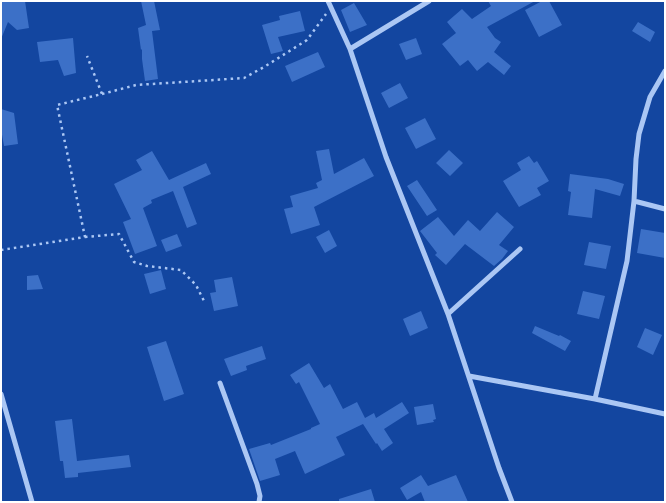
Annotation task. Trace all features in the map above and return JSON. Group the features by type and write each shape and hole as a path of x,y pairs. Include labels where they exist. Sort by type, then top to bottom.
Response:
{"street":[{"path":"328,1 350,49 386,157 448,314 512,502"},
{"path":"350,49 429,1"},
{"path":"595,399 627,260 639,134 650,97 665,71"},
{"path":"634,201 665,209"},
{"path":"448,314 520,249"},
{"path":"469,376 665,414"},
{"path":"220,382 260,496 259,502"},
{"path":"2,397 32,502"}],"path":[{"path":"85,237 57,105 136,85 244,78 307,40 330,8"},
{"path":"87,56 102,94"},
{"path":"1,250 85,237 119,234 134,262 148,266 181,270 196,285 204,301"}],"building":[{"path":"1,1 25,1 29,28 17,30 8,22 1,39"},
{"path":"141,1 154,1 160,30 152,31 158,79 145,81 138,28 146,25"},
{"path":"488,1 535,1 487,27 495,38 501,42 494,52 511,66 504,75 488,62 477,71 468,60 460,66 442,44 456,33 447,22 462,9 472,19 491,6"},
{"path":"542,1 549,1 562,25 539,37 525,10"},
{"path":"354,3 367,25 350,32 341,10"},
{"path":"300,11 305,31 278,37 283,51 271,54 262,25 280,20 279,16"},
{"path":"638,22 655,32 650,42 632,31"},
{"path":"73,38 76,73 64,76 58,60 40,62 37,42"},
{"path":"416,38 422,54 406,60 399,44"},
{"path":"318,52 325,67 292,82 285,66"},
{"path":"400,83 408,98 389,108 381,93"},
{"path":"1,109 14,113 18,144 4,146 1,129"},
{"path":"425,118 436,139 416,149 405,128"},
{"path":"329,149 334,174 364,158 374,176 314,207 320,225 291,234 284,209 293,207 290,196 318,188 316,183 322,180 316,151"},
{"path":"449,150 463,163 450,176 436,163"},
{"path":"152,151 169,180 206,163 211,174 183,187 197,224 187,228 173,191 151,200 152,203 143,208 157,246 135,254 123,222 131,219 114,184 142,170 136,160"},
{"path":"529,156 534,163 537,161 549,181 537,188 541,195 519,207 503,181 521,170 517,163"},
{"path":"570,174 608,179 624,184 620,196 595,189 592,218 568,215 571,192 568,191"},
{"path":"417,180 437,210 427,216 407,186"},
{"path":"497,212 514,227 499,245 508,251 494,266 465,244 446,265 435,255 437,253 420,231 438,217 454,236 468,220 480,231"},
{"path":"641,229 665,233 665,258 637,253"},
{"path":"329,230 337,246 325,253 316,237"},
{"path":"177,234 182,246 166,252 161,240"},
{"path":"589,242 611,246 606,269 584,265"},
{"path":"161,270 166,289 150,294 144,274"},
{"path":"38,275 43,289 27,290 27,276"},
{"path":"232,277 238,306 214,311 210,293 216,292 214,280"},
{"path":"583,291 605,296 599,319 577,314"},
{"path":"421,311 428,328 410,336 403,319"},
{"path":"535,326 571,341 565,351 532,333"},
{"path":"645,328 662,335 653,355 637,347"},
{"path":"166,341 184,394 164,401 147,347"},
{"path":"262,346 266,359 246,366 247,370 231,376 224,359"},
{"path":"309,363 324,388 330,384 343,409 357,402 365,418 374,413 376,418 402,402 409,413 384,429 393,443 382,451 363,424 336,437 345,455 305,474 295,451 275,459 280,475 260,481 249,449 270,443 271,445 320,424 299,382 296,384 290,375"},
{"path":"433,404 436,419 433,420 434,422 417,425 414,407"},
{"path":"72,419 77,461 129,455 131,467 78,473 78,477 65,478 63,461 60,461 55,421"},
{"path":"421,475 428,486 456,475 468,502 425,502 421,492 407,500 400,488"},
{"path":"371,489 375,502 339,502 339,499"}]}
